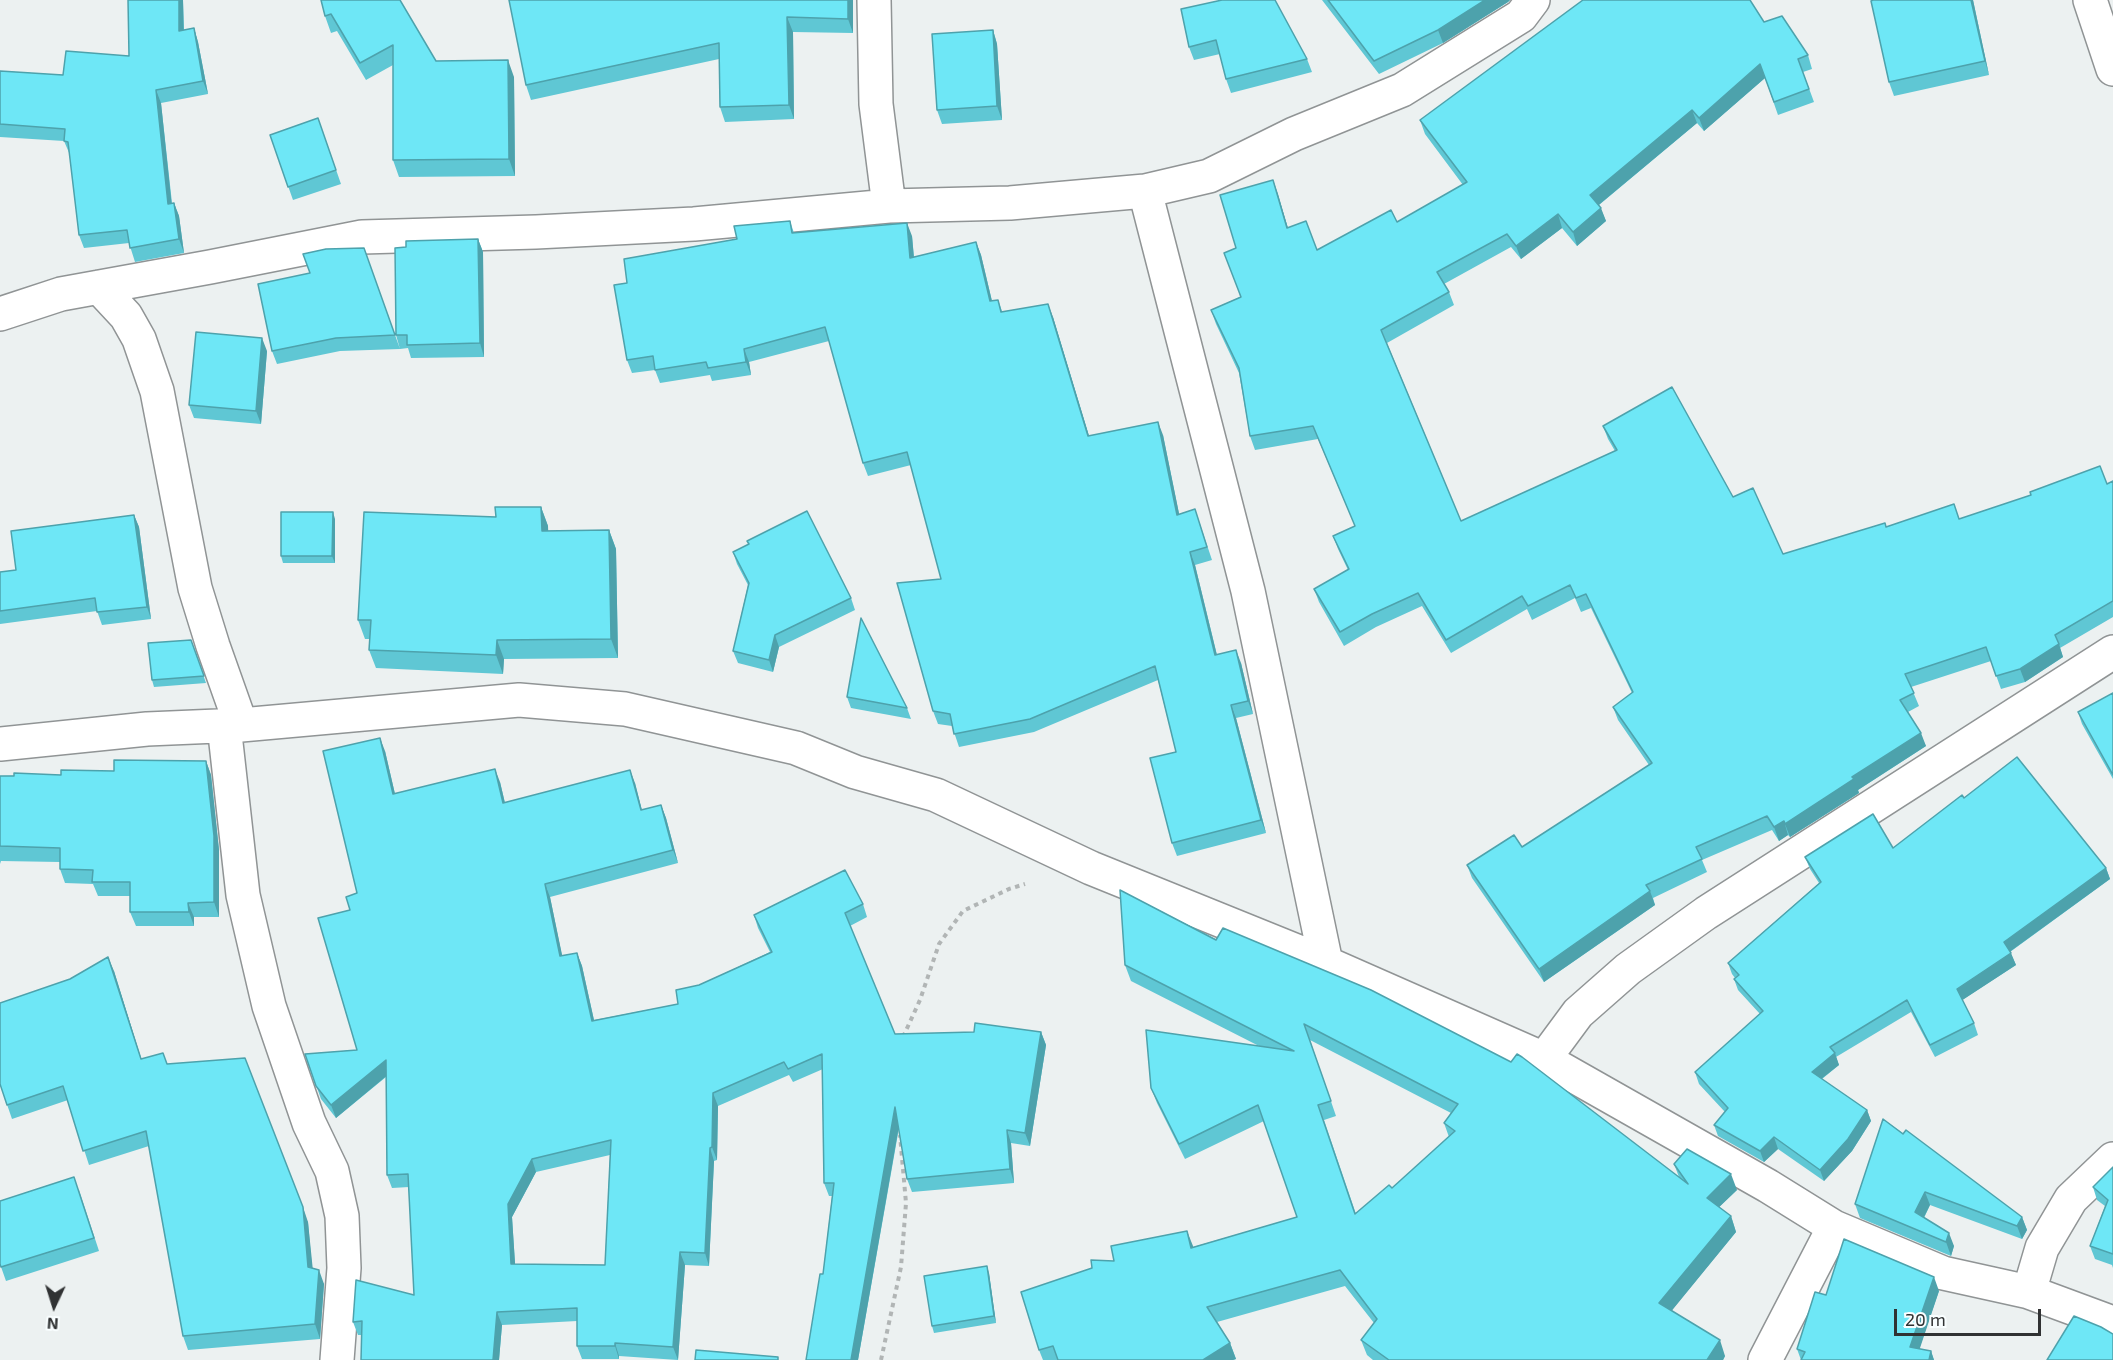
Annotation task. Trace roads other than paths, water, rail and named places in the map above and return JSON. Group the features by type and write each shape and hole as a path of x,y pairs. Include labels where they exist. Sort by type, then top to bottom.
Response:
{"street":[{"path":"874,0 876,104 889,206"},
{"path":"0,314 61,294 362,237 536,232 694,224 889,206 1010,203 1145,191 1209,176 1294,134 1402,90 1521,16 1533,0"},
{"path":"2090,0 2113,69"},
{"path":"1145,191 1248,591 1326,963"},
{"path":"99,287 126,316 139,339 157,392 195,588 213,646 232,725 243,896 264,984 287,1062 309,1123 332,1171 342,1216 344,1268 337,1360"},
{"path":"1544,1059 1578,1013 1628,969 1706,913 2113,651"},
{"path":"0,744 147,729 232,725 519,700 625,709 796,748 855,772 936,795 1090,868 1326,963 1544,1059 1768,1185 1834,1227 1942,1273 2029,1292 2113,1323"},
{"path":"2029,1292 2042,1248 2071,1198 2113,1159"},
{"path":"1765,1360 1834,1227"}]}
